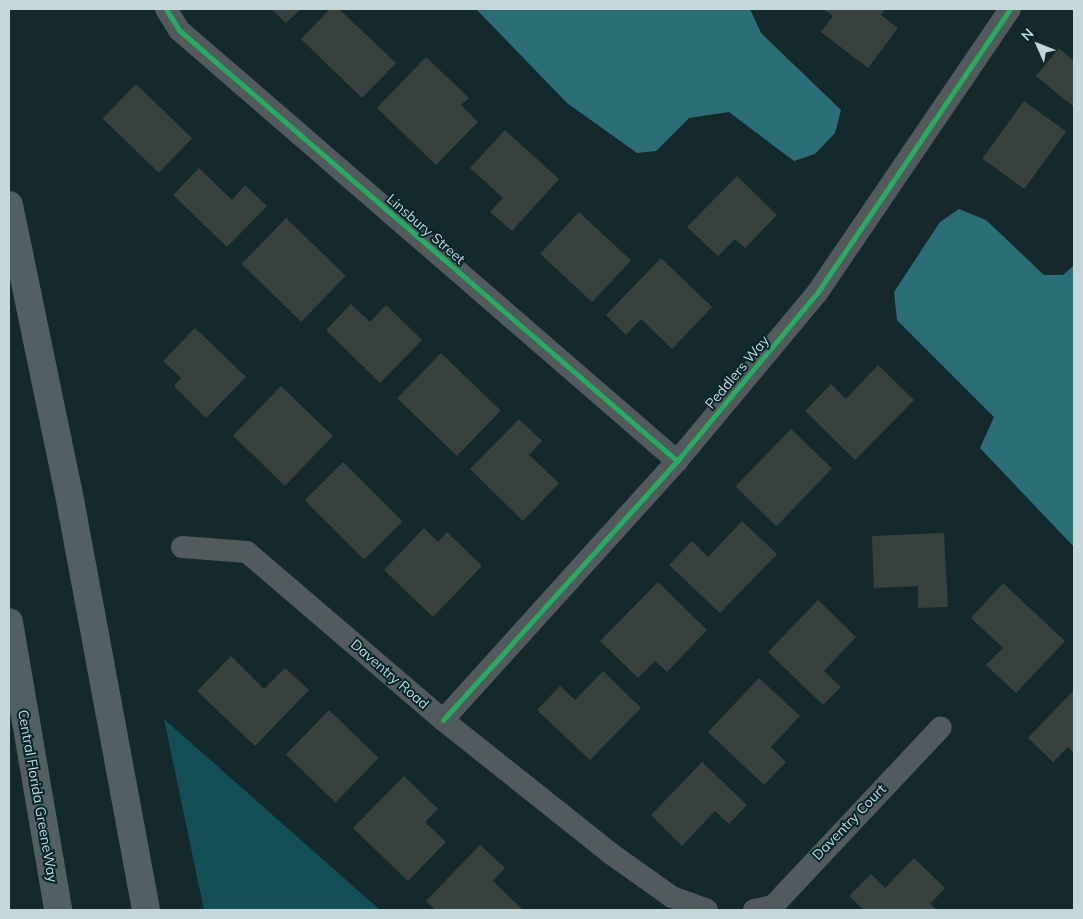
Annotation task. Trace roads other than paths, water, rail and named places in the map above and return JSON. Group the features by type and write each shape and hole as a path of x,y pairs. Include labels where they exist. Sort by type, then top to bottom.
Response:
{"highway":[{"path":"9,205 68,489 146,910"},
{"name":"Central Florida GreeneWay","path":"9,622 58,910"}],"street":[{"name":"Linsbury Street","path":"166,9 179,30 677,461"},
{"name":"Peddlers Way","path":"443,720 677,461 817,293 1010,9"},
{"name":"Daventry Road","path":"182,548 247,552 443,720 610,853 672,897 707,910"},
{"name":"Daventry Court","path":"754,910 773,906 941,727"}]}
